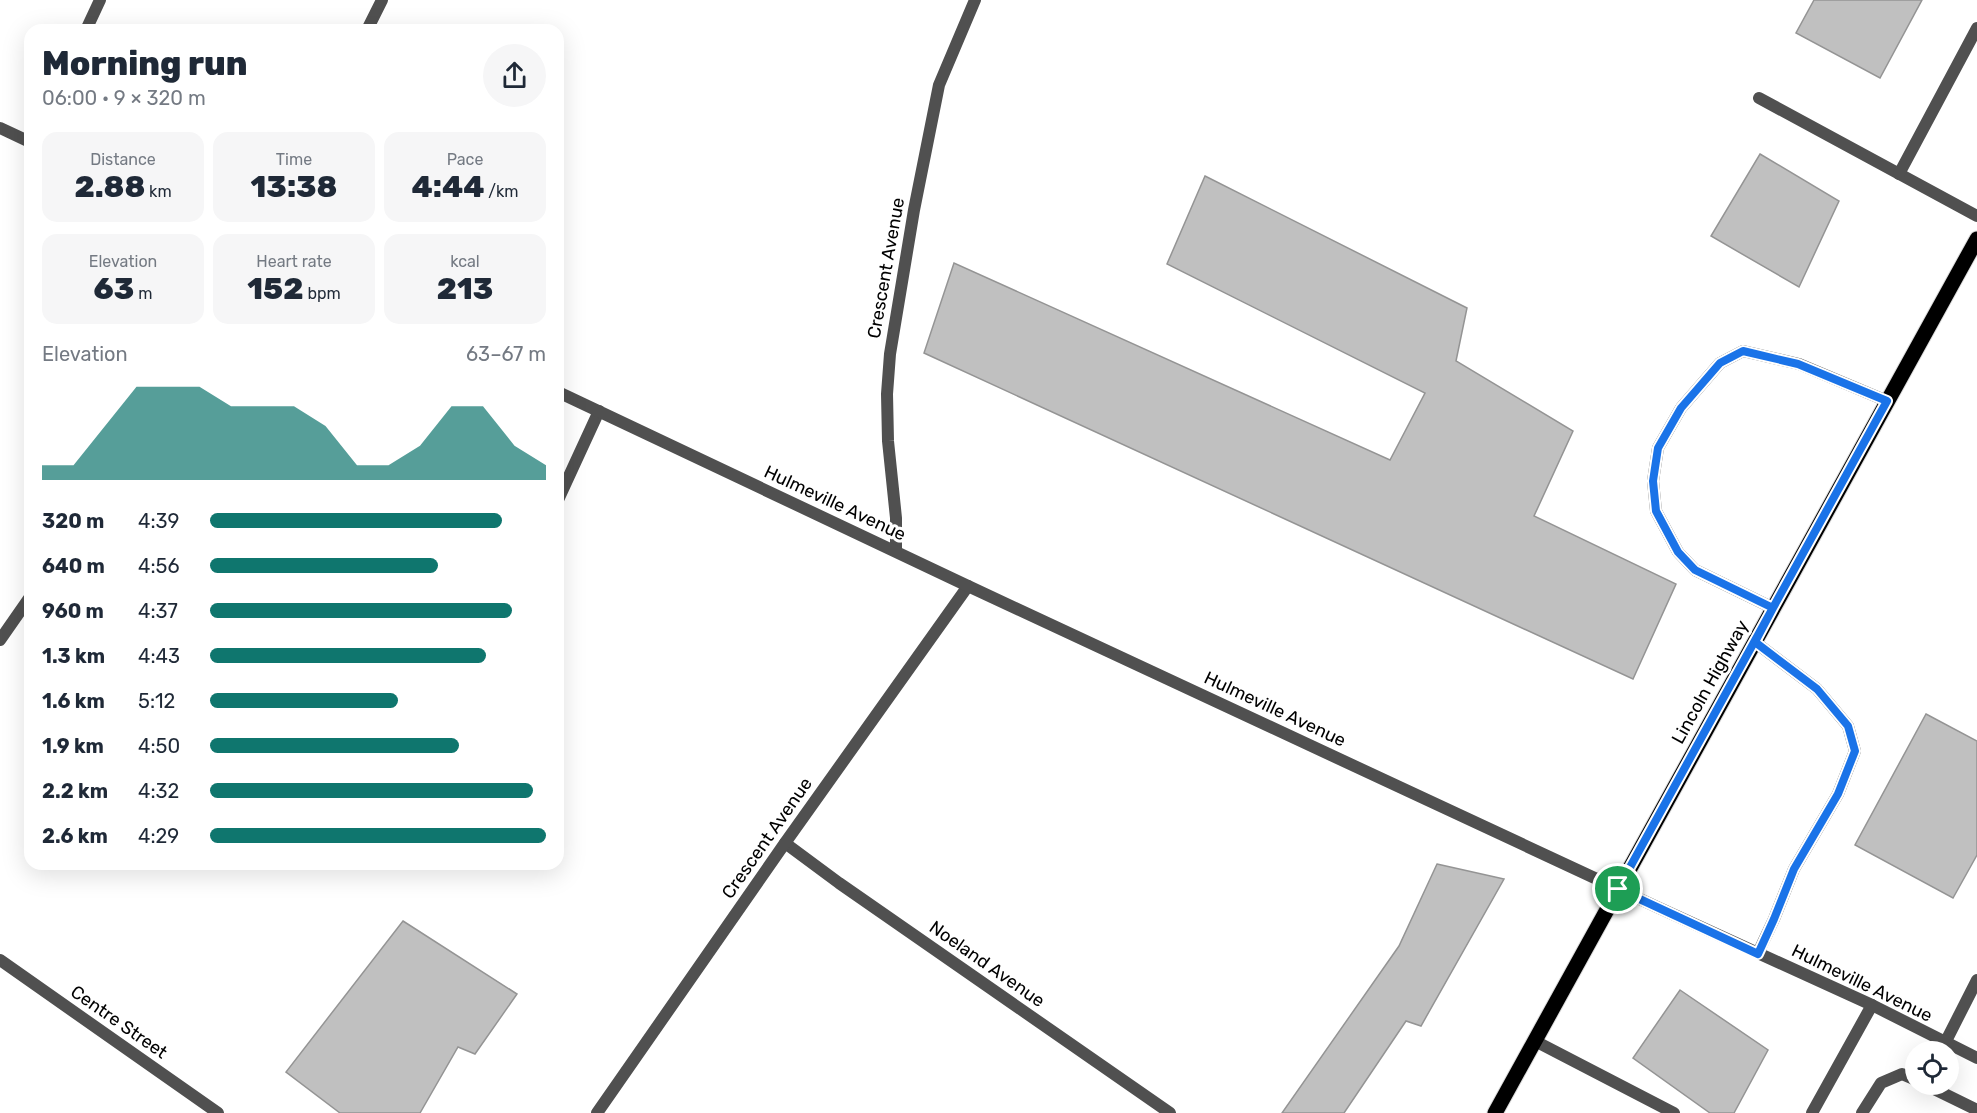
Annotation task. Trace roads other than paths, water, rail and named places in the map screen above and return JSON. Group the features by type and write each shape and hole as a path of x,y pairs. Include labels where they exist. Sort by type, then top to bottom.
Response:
{"main road":[{"name":"Lincoln Highway","path":"1495,1113 1977,238"}],"street":[{"path":"89,24 100,0"},
{"path":"370,24 382,0"},
{"name":"Crescent Avenue","path":"896,550 896,518 887,394 890,354 914,210 939,85 975,0"},
{"path":"1899,174 1977,28"},
{"path":"1759,98 1977,216"},
{"path":"0,128 24,139"},
{"path":"1773,608 1695,570 1678,552 1656,511 1653,481 1658,448 1681,408 1720,363 1743,351 1798,364 1887,401"},
{"name":"Hulmeville Avenue","path":"564,395 968,586 1872,1005 1941,1041"},
{"path":"564,487 599,411"},
{"name":"Crescent Avenue","path":"597,1113 968,586"},
{"path":"0,640 24,606"},
{"path":"1755,642 1817,689 1848,726 1855,751 1838,794 1794,869 1758,954"},
{"name":"Noeland Avenue","path":"785,843 1170,1113"},
{"name":"Centre Street","path":"0,960 218,1113"},
{"path":"1946,1041 1977,980"},
{"path":"1812,1113 1872,1005"},
{"path":"1535,1041 1674,1113"},
{"name":"Hulmeville Avenue","path":"1959,1050 1977,1058"},
{"path":"1862,1113 1881,1083 1902,1074 1905,1075"},
{"path":"1946,1095 1977,1110"}]}
